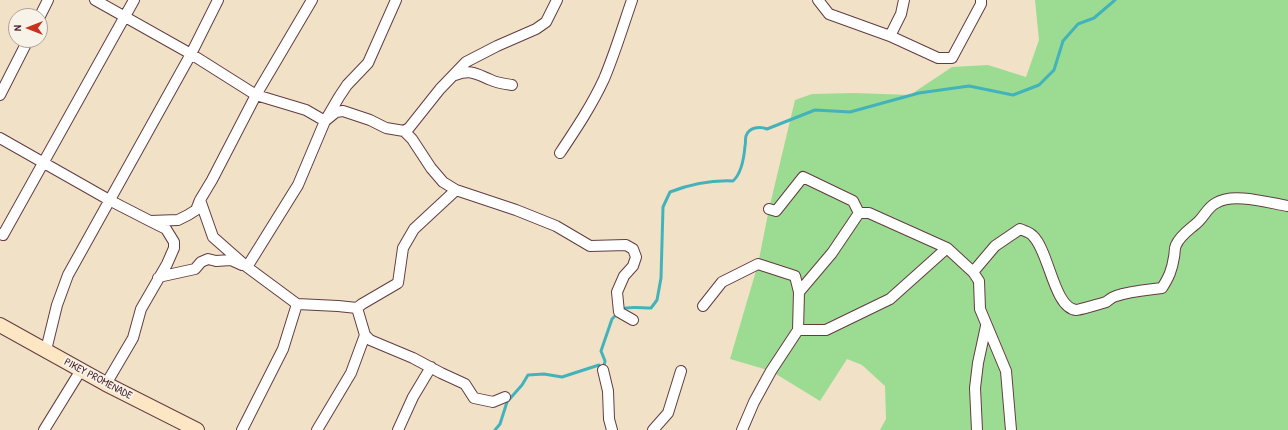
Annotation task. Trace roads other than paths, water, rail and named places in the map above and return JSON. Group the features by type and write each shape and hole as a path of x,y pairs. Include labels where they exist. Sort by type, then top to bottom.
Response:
{"street":[{"path":"95,0 191,54 256,95 306,110 325,121"},
{"path":"0,234 3,235 134,0"},
{"path":"46,350 57,305 68,275 111,201 191,54 218,0"},
{"path":"150,221 178,220 196,210 256,95 312,0"},
{"path":"247,267 298,185 325,121 347,85 368,63 396,0"},
{"path":"404,131 409,128 440,89 466,62 496,46 536,29 546,22 557,0"},
{"path":"560,153 582,119 603,80 616,50 632,0"},
{"path":"818,0 829,14 890,36 938,58 952,58 981,4 981,0"},
{"path":"890,36 901,14 904,0"},
{"path":"0,95 24,48"},
{"path":"453,76 468,72 475,73 491,80 512,85"},
{"path":"325,121 336,112 343,111 370,120 386,128 404,131 412,139 431,168 443,182 456,190 516,210 556,226 590,246 626,245 632,249 636,257 633,266 624,276 618,292 619,312 632,320"},
{"path":"0,138 111,201 166,229 174,242 172,255 141,308 133,338 106,384"},
{"path":"769,209 776,211 803,177 854,201 859,213"},
{"path":"200,200 213,238 247,267 297,304 357,308 367,300 398,283 403,248 410,236 414,230 456,190"},
{"path":"972,272 995,246 1020,228 1033,235 1043,250 1054,283 1064,304 1075,310 1084,309 1093,305 1104,303 1115,296 1162,288 1170,274 1175,247 1178,240 1187,230 1199,221 1216,202 1229,198 1247,199 1288,206"},
{"path":"859,213 869,213 947,248 972,272 979,281 980,309 1006,371 1010,430"},
{"path":"799,292 832,253 859,213"},
{"path":"798,330 826,330 890,299 947,248"},
{"path":"158,278 195,269 201,262 208,259 216,261 231,260 247,267"},
{"path":"703,306 722,282 758,264 795,276 799,292 798,330 771,371 754,402 742,430"},
{"path":"242,430 283,349 297,304"},
{"path":"357,308 365,334 370,340 414,358 465,384 474,398 493,402 505,397"},
{"name":"PIKEY PROMENADE","path":"0,325 106,384 197,430"},
{"path":"977,430 975,388 978,363 986,326"},
{"path":"316,430 350,373 365,334"},
{"path":"398,430 413,397 431,367"},
{"path":"44,430 81,370"},
{"path":"604,370 608,391 609,419 612,430"},
{"path":"653,430 668,413 681,371"}],"waterway":[{"path":"622,309 631,307 651,308 657,300 661,278 663,207 670,192 701,183 733,181 739,174 742,165 747,133 752,129 767,129 815,110 850,112 919,93 969,86 1013,95 1039,85 1054,70 1063,41 1078,24 1094,18 1115,0"},
{"path":"495,430 500,424 507,402 522,385 528,375 544,374 562,377 599,365 603,370 605,361 601,351 612,319 618,313"}]}
